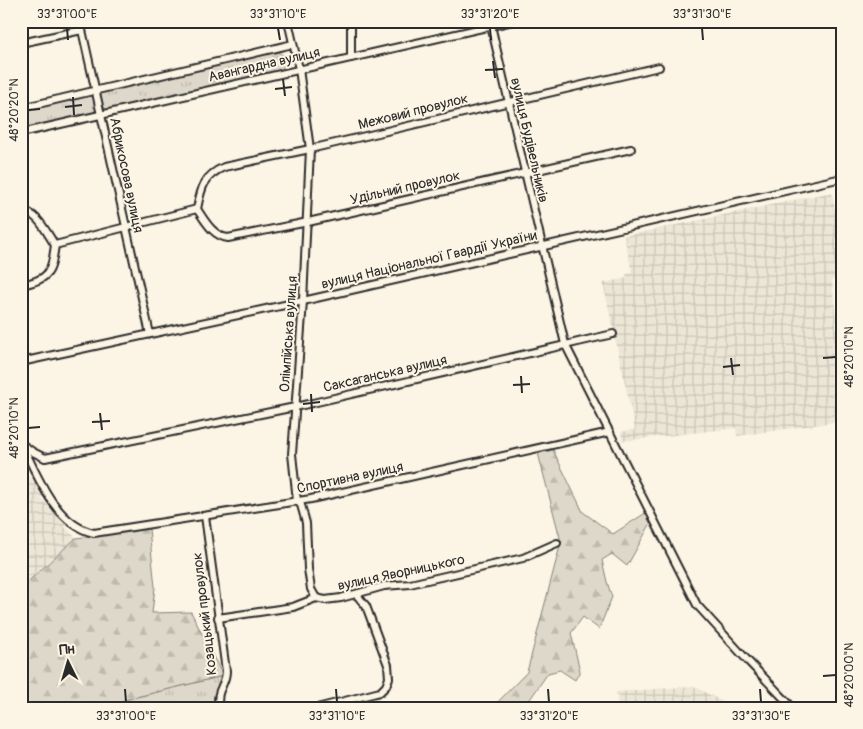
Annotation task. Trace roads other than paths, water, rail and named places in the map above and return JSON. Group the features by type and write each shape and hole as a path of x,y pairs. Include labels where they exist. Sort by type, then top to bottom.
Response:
{"street":[{"name":"Абрикосова вулиця","path":"80,21 150,334"},
{"name":"Олімпійська вулиця","path":"288,21 298,69 310,149 308,222 292,454 296,501 301,505 306,523 308,569 311,588 316,598"},
{"path":"350,58 351,21"},
{"name":"Авангардна вулиця","path":"21,133 490,24 513,21"},
{"name":"вулиця Будівельників","path":"490,24 565,344 697,605 793,708"},
{"path":"21,43 82,30"},
{"name":"Авангардна вулиця","path":"21,108 293,44"},
{"name":"Межовий провулок","path":"197,209 205,182 213,172 224,168 659,67"},
{"name":"Удільний провулок","path":"197,209 215,233 222,238 228,238 308,222 631,149"},
{"name":"вулиця Національної Гвардії України","path":"21,362 303,301 842,178"},
{"path":"55,245 197,209"},
{"path":"21,211 27,211 36,217 55,245 53,258 46,276 39,281 21,285"},
{"name":"Саксаганська вулиця","path":"22,444 45,458 296,407 613,334"},
{"name":"Спортивна вулиця","path":"22,444 33,468 54,504 73,525 83,531 94,533 311,499 610,432"},
{"name":"Козацький провулок","path":"205,516 226,672 225,680 218,692 219,708"},
{"name":"вулиця Яворницького","path":"218,618 293,607 316,598 326,600 384,586 410,584 523,558 557,544"},
{"path":"317,708 380,692 386,686 389,678 388,664 366,606 356,594"}]}
